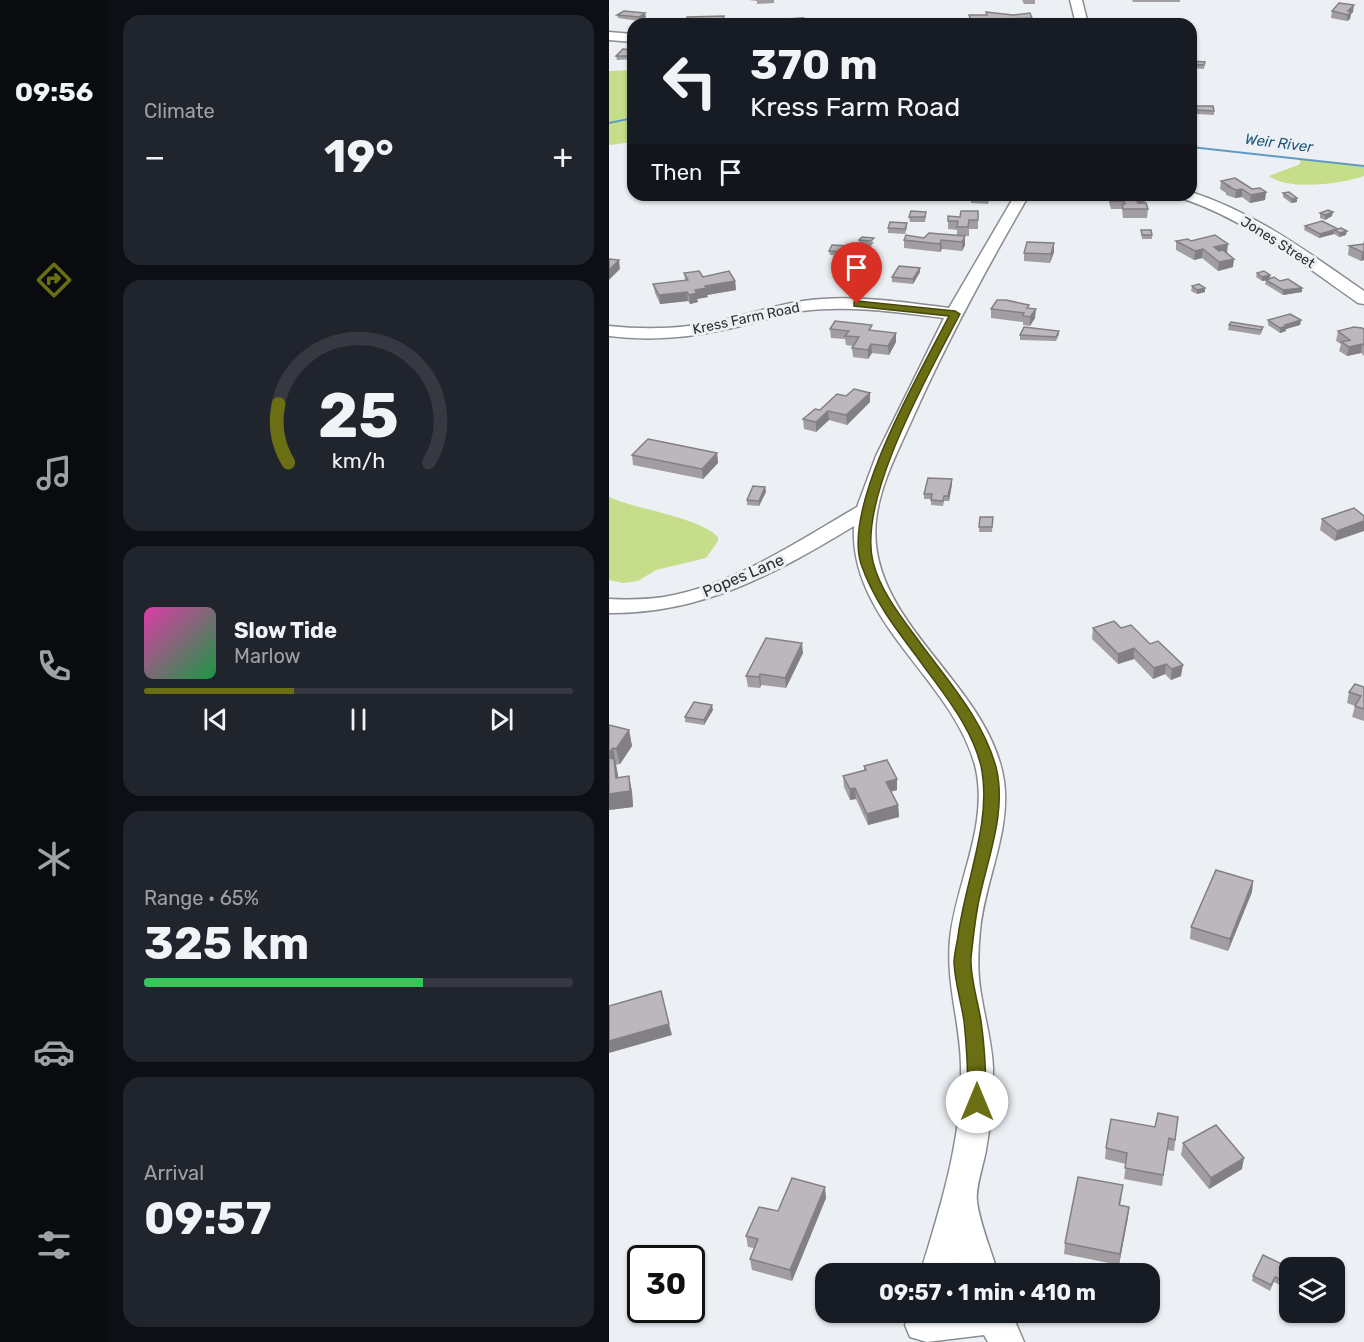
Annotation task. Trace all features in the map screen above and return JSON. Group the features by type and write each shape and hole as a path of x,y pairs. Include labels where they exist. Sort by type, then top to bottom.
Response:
{"street":[{"path":"1076,0 1080,18"},
{"path":"609,36 627,38"},
{"name":"Jones Street","path":"1197,199 1248,222 1364,299"},
{"path":"941,1263 960,1202 977,1102 977,1063 963,962 970,902 990,817 992,790 989,768 980,743 964,713 890,611 874,584 867,562 865,536 867,510 877,478 913,395 955,314 1019,201"},
{"name":"Kress Farm Road","path":"609,331 640,333 698,329 789,308 825,304 877,305 955,314"},
{"name":"Popes Lane","path":"609,606 654,606 721,586 787,556 867,510"},
{"path":"960,1202 977,1263"},
{"path":"923,1327 997,1324"}],"green space":[{"path":"627,70 627,143 609,145 609,71"},
{"path":"1298,159 1364,166 1364,176 1330,183 1302,185 1278,181 1269,176 1298,165 1301,162"},
{"path":"609,497 697,524 718,537 718,541 706,558 656,570 638,581 623,583 609,580"}],"building":[{"path":"1339,3 1354,5 1348,11 1351,12 1348,15 1332,11"},
{"path":"624,11 645,13 639,17 617,15"},
{"path":"986,12 1013,15 1030,13 1032,18 970,18 969,15 987,15"},
{"path":"724,16 724,18 687,17"},
{"path":"623,49 627,49 627,56 616,56"},
{"path":"1197,61 1205,62 1204,65 1197,64"},
{"path":"1197,106 1213,106 1214,111 1197,110"},
{"path":"1235,178 1252,189 1260,188 1266,192 1251,195 1242,189 1236,190 1227,186 1229,186 1221,181"},
{"path":"1289,192 1297,198 1292,199 1283,193"},
{"path":"1124,201 1137,201 1146,203 1148,209 1123,209 1122,204 1125,204"},
{"path":"1328,210 1333,212 1325,215 1320,213"},
{"path":"911,211 926,212 925,217 909,217"},
{"path":"961,211 978,211 978,220 969,220 968,227 957,227 958,221 948,221 948,216 960,217"},
{"path":"1322,221 1338,229 1320,234 1305,226"},
{"path":"890,222 907,223 905,229 888,228"},
{"path":"1341,228 1347,231 1340,233 1334,230"},
{"path":"1141,230 1151,230 1152,235 1142,235"},
{"path":"929,233 965,236 962,242 941,240 940,244 904,240 906,235 924,238"},
{"path":"1215,235 1228,244 1214,247 1219,251 1223,250 1234,259 1219,262 1203,249 1195,251 1176,241 1188,239 1191,241"},
{"path":"862,237 874,238 871,241 859,240"},
{"path":"1027,242 1054,243 1051,254 1024,253"},
{"path":"1364,244 1364,252 1349,246"},
{"path":"832,245 848,246 845,252 829,251"},
{"path":"609,259 619,260 609,270"},
{"path":"899,266 920,268 913,279 892,277"},
{"path":"699,271 703,277 729,271 735,281 705,286 707,288 695,290 697,293 689,295 687,292 659,295 653,284 688,280 684,273"},
{"path":"1264,271 1270,275 1262,277 1257,273"},
{"path":"1274,277 1280,281 1288,279 1302,288 1283,290 1266,280"},
{"path":"1199,284 1205,288 1197,290 1192,286"},
{"path":"997,300 1029,305 1027,308 1036,309 1030,317 1023,316 1024,313 991,309"},
{"path":"1290,314 1301,320 1280,328 1268,320"},
{"path":"835,321 872,325 869,330 896,333 888,346 871,344 868,350 852,348 859,337 845,336 849,331 830,329"},
{"path":"1231,322 1263,327 1261,330 1229,325"},
{"path":"1024,327 1059,331 1056,337 1020,335"},
{"path":"1354,327 1364,329 1364,345 1349,347 1341,342 1350,340 1338,331"},
{"path":"854,389 870,393 846,415 828,411 816,422 803,419 815,409 820,410 837,394 846,396"},
{"path":"648,439 717,453 702,469 632,455"},
{"path":"928,478 952,479 948,496 944,496 943,501 931,500 932,494 924,494"},
{"path":"753,486 765,487 759,501 747,500"},
{"path":"1354,508 1364,516 1364,521 1337,531 1322,519"},
{"path":"980,517 993,517 992,527 979,527"},
{"path":"1114,621 1121,628 1131,625 1150,644 1158,641 1183,665 1172,669 1166,664 1154,668 1134,648 1118,654 1093,628"},
{"path":"766,638 802,643 785,678 760,674 759,677 746,676"},
{"path":"1355,684 1364,687 1364,709 1355,706 1361,696 1349,692"},
{"path":"694,702 712,705 704,720 685,717"},
{"path":"609,725 629,730 616,749 613,748 609,753"},
{"path":"609,758 614,759 616,778 629,776 630,791 609,794"},
{"path":"887,760 897,779 886,782 898,805 867,814 855,788 850,789 843,776 866,770 864,766"},
{"path":"1216,870 1253,881 1230,939 1191,927"},
{"path":"661,991 669,1024 609,1041 609,1006"},
{"path":"1158,1113 1178,1117 1175,1140 1169,1138 1163,1175 1125,1168 1127,1153 1106,1148 1111,1119 1155,1127"},
{"path":"1216,1125 1244,1158 1211,1178 1183,1143"},
{"path":"1078,1177 1123,1185 1119,1205 1129,1207 1120,1254 1065,1243"},
{"path":"792,1178 825,1187 790,1270 750,1259 758,1239 746,1236 759,1207 778,1211"},
{"path":"1263,1255 1279,1263 1279,1279 1275,1277 1271,1285 1253,1276"}],"waterway":[{"name":"Weir River","path":"609,123 627,119"},
{"name":"Weir River","path":"1197,148 1364,166"}],"route":[{"path":"857,304 955,314 913,395 877,478 867,510 865,536 867,562 874,584 916,649 947,687 964,713 980,743 989,768 992,790 990,817 970,902 963,962 977,1063 977,1102"}]}
